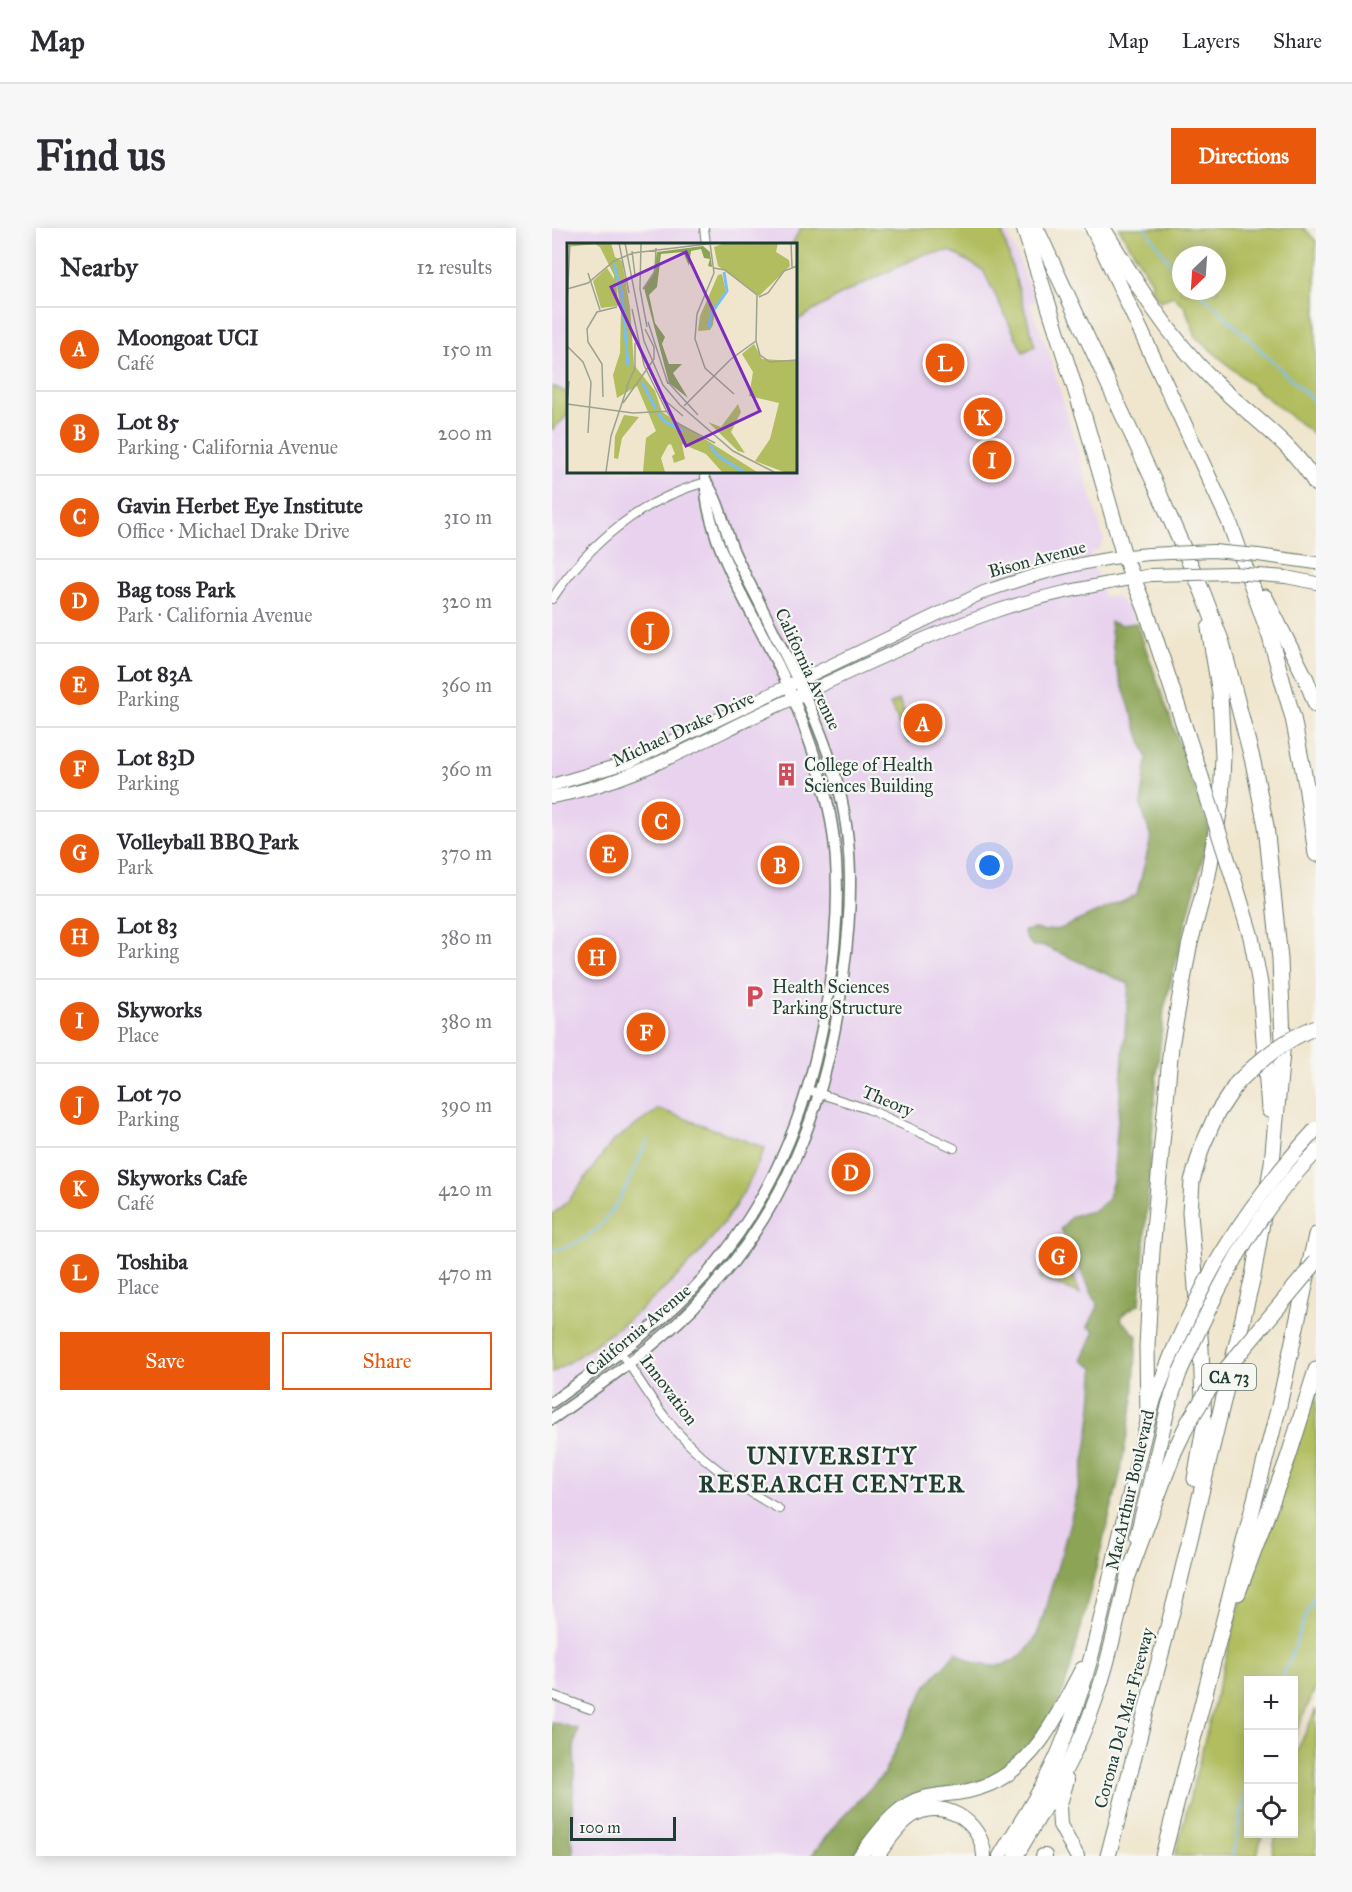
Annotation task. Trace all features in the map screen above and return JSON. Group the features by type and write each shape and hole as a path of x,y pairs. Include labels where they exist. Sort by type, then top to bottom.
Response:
{"highway":[{"path":"1024,228 1085,420 1124,556 1146,610 1251,938 1260,984 1272,1163"},
{"path":"1036,228 1203,593 1222,643 1253,762 1273,877 1280,959 1283,1041 1272,1163"},
{"path":"1093,228 1229,521 1270,637 1293,718 1316,854"},
{"path":"1103,228 1157,315 1184,348 1212,380 1293,453 1316,484"},
{"path":"1235,538 1306,679 1316,705"},
{"path":"1148,1420 1147,1346 1152,1251 1171,1046 1188,947 1208,874 1221,802 1220,694 1203,593"},
{"path":"1178,1589 1204,1427 1201,1350 1190,1214 1192,1181 1202,1147 1216,1115 1237,1083 1260,1059 1286,1041 1316,1027"},
{"name":"CA 73","path":"1178,1589 1253,1276 1272,1163"},
{"name":"CA 73","path":"1163,1856 1279,1406 1316,1235"},
{"path":"1128,1576 1174,1452 1188,1423 1207,1392 1316,1262"},
{"path":"1219,1637 1257,1545 1316,1370"},
{"name":"Corona Del Mar Freeway","path":"1108,1856 1178,1589"}],"main road":[{"name":"Bison Avenue","path":"796,690 984,592 1026,577 1124,556 1149,554 1213,551 1316,562"},
{"path":"796,690 997,611 1037,599 1133,578 1151,575 1232,573 1286,577 1316,583"},
{"name":"Michael Drake Drive","path":"552,785 629,762 796,690"},
{"name":"Michael Drake Drive","path":"552,797 597,787 653,766 796,690"},
{"name":"MacArthur Boulevard","path":"999,1856 1028,1811 1059,1750 1080,1695 1095,1646 1148,1420 1173,1352 1220,1254 1246,1214 1286,1161 1316,1129"},
{"name":"MacArthur Boulevard","path":"1016,1856 1075,1751 1097,1693 1169,1404 1180,1372 1211,1302 1232,1264 1269,1207 1316,1152"},
{"path":"860,1856 887,1821 906,1806 921,1798 965,1792 990,1784 1015,1768 1049,1731 1095,1646"},
{"path":"1075,1751 1059,1806 1060,1825 1077,1856"},
{"path":"877,1856 897,1829 911,1816 926,1809 940,1809 970,1822 979,1834 984,1856"}],"street":[{"path":"704,228 706,243"},
{"path":"552,599 574,569 619,524 672,492 705,477"},
{"name":"California Avenue","path":"552,1419 629,1364 691,1310 748,1242 775,1201 789,1174 820,1094 833,1045 840,1002 848,934 850,887 846,829 839,789 825,746 796,690 734,550 714,494 705,477"},
{"name":"California Avenue","path":"552,1402 646,1334 686,1297 715,1264 748,1220 784,1154 808,1090 823,1027 832,973 837,926 837,888 832,826 825,790 796,690"},
{"name":"Theory","path":"808,1090 868,1108 954,1149"},
{"name":"Innovation","path":"621,1353 664,1417 699,1455 730,1480 779,1509"},
{"path":"552,1695 590,1709"}],"shaded area":[{"path":"552,228 1006,228 1035,301 1029,304 1049,353 1104,540 1098,551 1090,553 1104,596 1115,596 1130,608 1180,766 1157,1013 1124,1311 1077,1621 904,1795 893,1803 849,1856 552,1856"}],"green space":[{"path":"801,228 1001,228 1035,346 1023,352 983,270 950,251 922,255 840,295 796,321 796,243 793,243"},
{"path":"1119,228 1304,228 1316,241 1316,436 1258,391 1196,337 1185,307 1177,300 1226,300 1226,246 1172,246 1172,296 1160,301 1151,289 1152,282"},
{"path":"552,386 567,393 567,416 552,430"},
{"path":"1110,622 1120,625 1137,623 1208,825 1208,837 1164,1009 1156,1082 1140,1303 1123,1314 1121,1320 1137,1336 1133,1401 1120,1475 1062,1694 1051,1716 1028,1746 1009,1764 984,1780 971,1785 903,1797 883,1816 852,1856 811,1856 836,1824 883,1775 927,1685 956,1652 977,1663 998,1666 1018,1658 1034,1640 1041,1623 1080,1482 1090,1425 1094,1368 1082,1360 1095,1331 1088,1327 1098,1306 1061,1229 1072,1216 1093,1211 1107,1200 1113,1181 1129,984 1044,946 1033,946 1026,938 1024,931 1060,929 1137,894 1151,838 1141,806 1147,758 1115,664"},
{"path":"899,700 916,738 908,742 890,704"},
{"path":"659,1109 765,1148 746,1188 705,1247 633,1316 552,1373 552,1215 570,1199 612,1142"},
{"path":"855,1152 864,1156 847,1192 838,1188"},
{"path":"1058,1235 1080,1294 1040,1277"},
{"path":"1316,1387 1316,1687 1298,1727 1298,1676 1244,1676 1244,1838 1261,1838 1257,1856 1175,1856 1238,1610"},
{"path":"1316,1709 1316,1856 1272,1856 1275,1838 1298,1838 1298,1749"},
{"path":"552,1722 578,1729 574,1748 575,1769 570,1837 573,1844 573,1856 552,1856"}],"waterway":[{"path":"1145,228 1172,265"},
{"path":"1208,300 1316,403"},
{"path":"552,1250 571,1245 588,1236 602,1223 624,1192 648,1139"},
{"path":"1283,1676 1316,1593"},
{"path":"1232,1856 1244,1802"}],"place":[{"name":"Toshiba","path":"945,363"},
{"name":"Skyworks Cafe","path":"983,417"},
{"name":"Skyworks","path":"992,460"},
{"name":"Lot 70","path":"650,631"},
{"name":"Moongoat UCI","path":"923,723"},
{"name":"College of Health Sciences Building","path":"786,775"},
{"name":"Gavin Herbet Eye Institute","path":"661,821"},
{"name":"Lot 83A","path":"609,854"},
{"name":"Lot 85","path":"780,865"},
{"name":"Lot 83","path":"597,957"},
{"name":"Health Sciences Parking Structure","path":"754,997"},
{"name":"Lot 83D","path":"646,1032"},
{"name":"Bag toss Park","path":"851,1172"},
{"name":"Volleyball BBQ Park","path":"1058,1256"}],"district":[{"name":"UNIVERSITY RESEARCH CENTER","path":"832,1470"}]}
